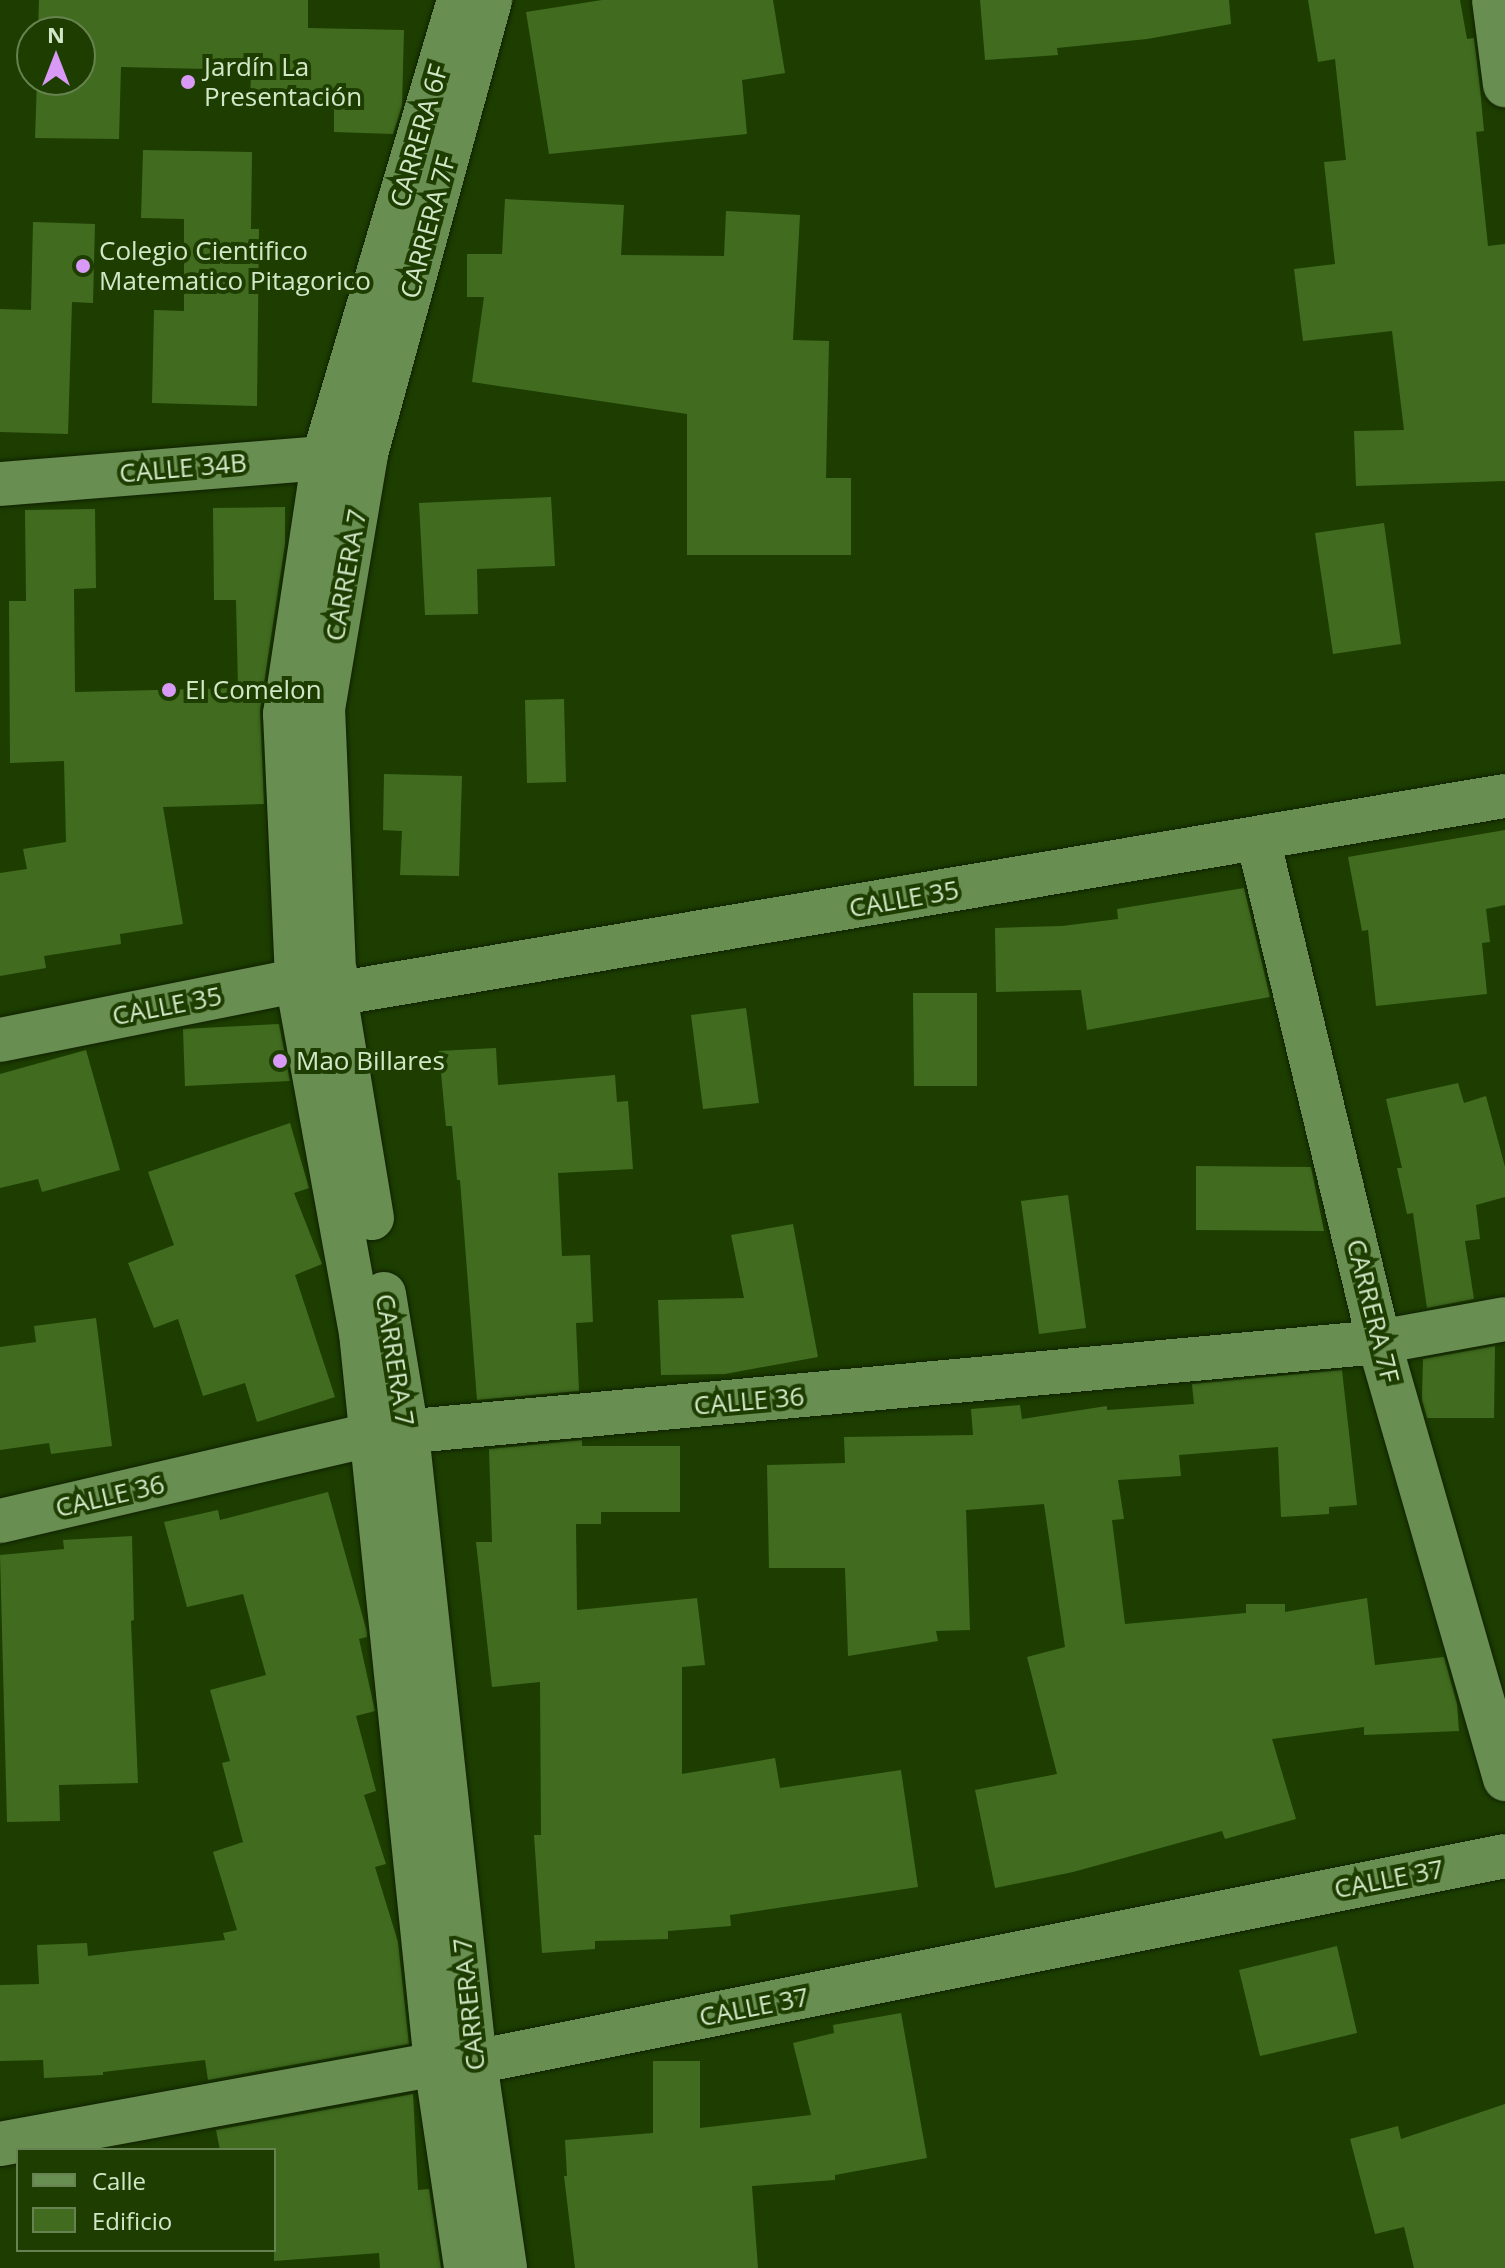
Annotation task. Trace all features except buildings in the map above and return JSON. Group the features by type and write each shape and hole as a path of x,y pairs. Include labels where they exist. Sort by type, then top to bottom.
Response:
{"street":[{"name":"CARRERA 6F","path":"345,455 459,0"},
{"name":"CARRERA 7F","path":"345,455 490,0"},
{"path":"1494,0 1505,85"},
{"name":"CALLE 34B","path":"0,484 345,455"},
{"name":"CARRERA 7","path":"345,455 323,709 318,988 361,1333 388,1434 455,2063 466,2268"},
{"name":"CALLE 35","path":"0,1040 1258,839 1505,796"},
{"name":"CARRERA 7F","path":"1258,839 1379,1342 1505,1779"},
{"name":"CALLE 36","path":"0,1521 388,1434 1379,1342 1505,1319"},
{"name":"CALLE 37","path":"0,2144 455,2063 1505,1856"},
{"name":"CARRERA 7","path":"455,2063 505,2268"}],"place":[{"name":"Jardín La Presentación","path":"188,82"},
{"name":"Colegio Cientifico Matematico Pitagorico","path":"83,266"},
{"name":"El Comelon","path":"169,690"},
{"name":"Mao Billares","path":"280,1061"}]}
